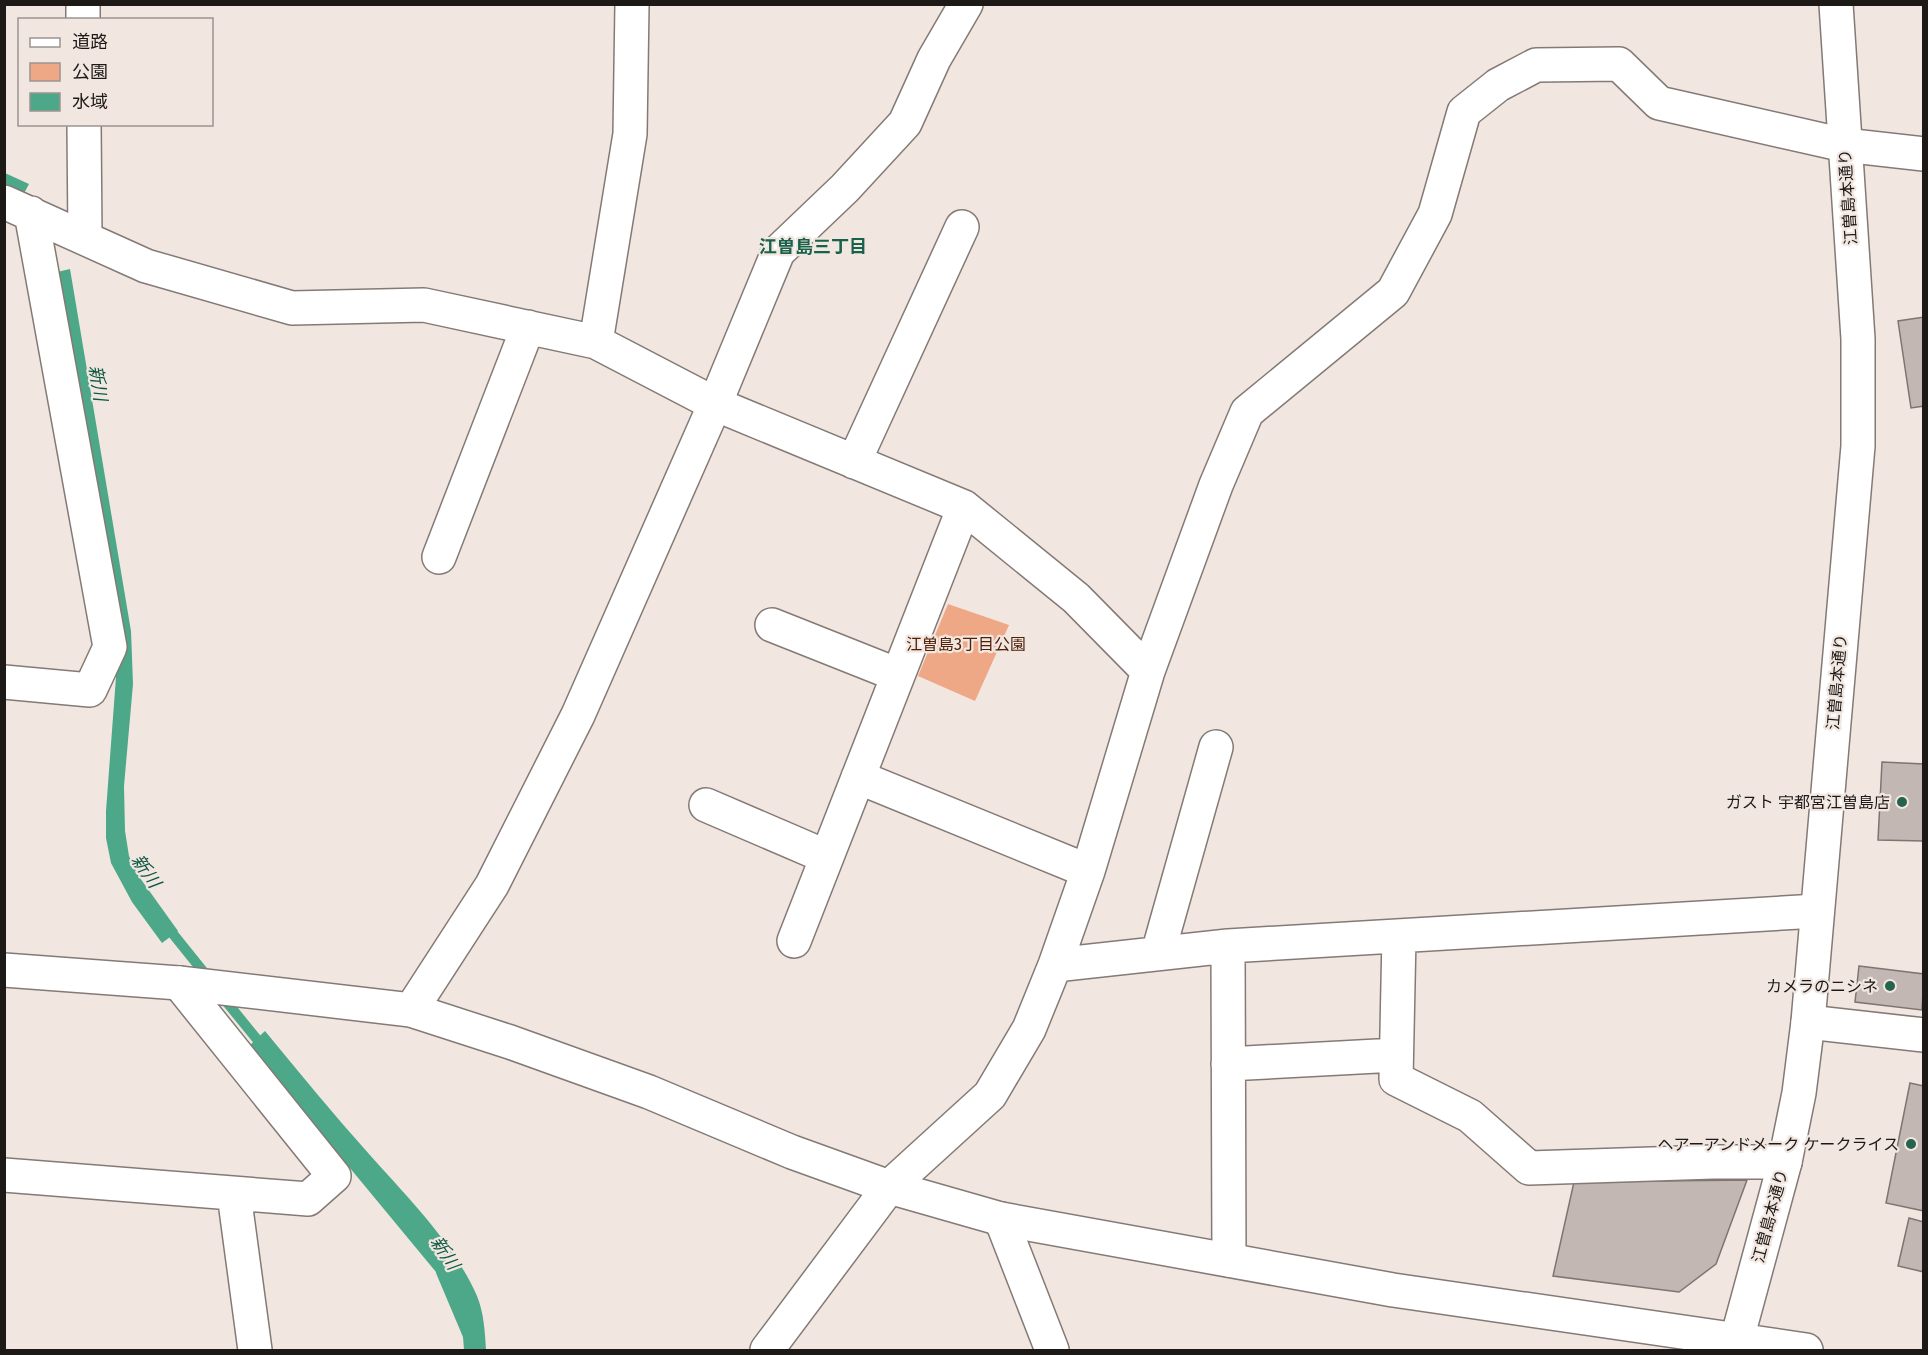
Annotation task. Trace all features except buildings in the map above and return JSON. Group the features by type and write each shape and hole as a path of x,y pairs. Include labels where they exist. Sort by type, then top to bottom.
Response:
{"street":[{"path":"596,342 630,134 632,4"},
{"path":"411,1010 492,885 567,736 715,404 778,252 845,188 905,123 934,59 966,4"},
{"name":"江曽島本通り","path":"1736,1345 1785,1162 1799,1093 1809,1022 1858,446 1858,339 1836,4"},
{"path":"767,1350 889,1187 990,1095 1029,1029 1055,965 1088,871 1148,671 1216,485 1247,412 1393,292 1435,214 1464,112 1498,85 1536,65 1619,64 1659,103 1844,146 1923,154"},
{"path":"84,126 85,238"},
{"path":"18,208 146,266 292,308 424,305 596,342 715,404 963,507 1076,598 1148,671"},
{"path":"4,682 90,690 110,647 18,208"},
{"path":"854,462 962,227"},
{"path":"439,557 528,327"},
{"path":"794,941 963,507"},
{"path":"772,625 898,675"},
{"path":"1158,953 1216,747"},
{"path":"858,777 1088,871"},
{"path":"706,805 827,857"},
{"path":"1055,965 1228,946 1817,911"},
{"path":"1399,936 1396,1079 1470,1116 1529,1168 1785,1162"},
{"path":"1228,946 1228,1260"},
{"path":"4,970 180,983 411,1010 510,1042 650,1092 792,1152 889,1187 1001,1219 1393,1290 1736,1345 1806,1350"},
{"path":"4,1175 308,1199 334,1176 180,983"},
{"path":"1809,1022 1923,1035"},
{"path":"1228,1064 1396,1055"},
{"path":"234,1194 255,1350"},
{"path":"1001,1219 1052,1350"}],"green space":[{"name":"江曽島3丁目公園","path":"948,604 1009,625 975,701 918,676"}],"water":[{"path":"5,173 29,184 21,199 5,191"},
{"path":"70,269 131,631 133,684 124,786 125,831 129,856 140,878 178,931 162,943 132,902 111,863 106,838 116,642 57,272"},
{"path":"265,1031 342,1124 443,1239 477,1296 484,1323 486,1350 464,1350 461,1310 455,1295 249,1046"}],"waterway":[{"name":"新川","path":"165,924 210,980"},
{"name":"新川","path":"221,995 264,1048"},
{"name":"新川","path":"441,1272 471,1343 470,1350"}],"place":[{"name":"ガスト 宇都宮江曽島店","path":"1902,802"},
{"name":"カメラのニシネ","path":"1890,986"},
{"name":"ヘアーアンドメーク ケークライス","path":"1911,1144"}],"district":[{"name":"江曽島三丁目","path":"813,247"}]}
